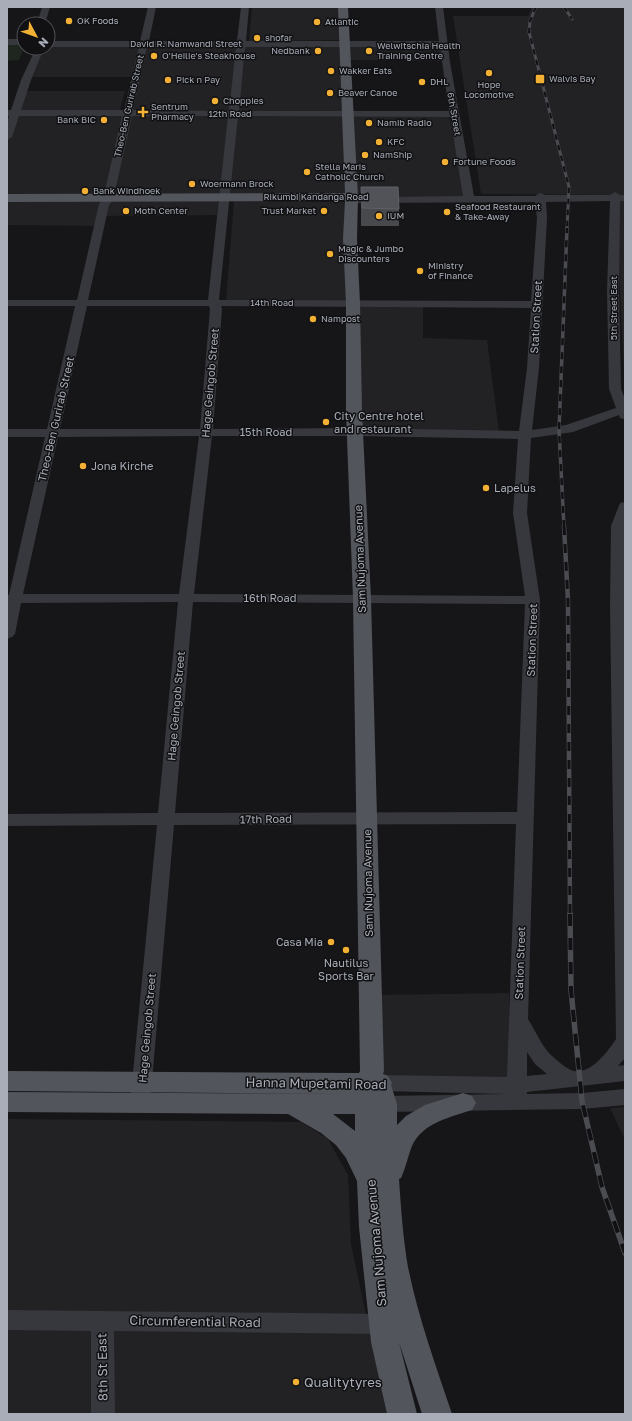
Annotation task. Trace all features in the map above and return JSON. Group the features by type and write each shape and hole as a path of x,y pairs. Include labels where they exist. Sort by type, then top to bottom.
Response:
{"main road":[{"name":"Sam Nujoma Avenue","path":"343,7 347,44"},
{"name":"Sam Nujoma Avenue","path":"348,7 347,44 352,199 350,239 353,303 355,432 362,599 366,818 374,1089 379,1191 379,1289 437,1414"},
{"name":"Rikumbi Kandanga Road","path":"7,198 105,200"},
{"name":"Rikumbi Kandanga Road","path":"7,201 352,199"},
{"name":"Hanna Mupetami Road","path":"7,1081 294,1105 374,1089"},
{"name":"Hanna Mupetami Road","path":"7,1102 141,1092 374,1089"},
{"path":"379,1191 405,1132 422,1117 463,1103"},
{"path":"294,1105 320,1119 348,1141 379,1191"},
{"name":"Sam Nujoma Avenue","path":"396,1325 388,1358 402,1414"}],"street":[{"name":"Theo-Ben Gurirab Street","path":"142,43 147,7"},
{"name":"Theo-Ben Gurirab Street","path":"7,634 11,599 52,433 125,114 152,7"},
{"name":"Hage Geingob Street","path":"244,43 245,7"},
{"name":"Hage Geingob Street","path":"141,1092 186,598 206,432 236,115 244,43 250,7"},
{"name":"6th Street","path":"440,7 443,43 454,114 463,159 468,198"},
{"name":"David R. Namwandi Street","path":"56,43 443,43"},
{"path":"7,137 10,113 29,56"},
{"path":"10,113 36,56"},
{"name":"12th Road","path":"10,113 236,115 454,114"},
{"name":"Rikumbi Kandanga Road","path":"352,199 620,197"},
{"name":"5th Street East","path":"620,197 619,290 615,389 624,411"},
{"name":"Station Street","path":"518,1094 518,1020 534,600 520,513 525,435 533,368 542,218 540,198"},
{"name":"14th Road","path":"7,303 217,305 353,303 536,305"},
{"name":"15th Road","path":"7,433 355,432 525,435 568,429 624,411"},
{"path":"625,506 618,526 617,606 625,1037"},
{"name":"16th Road","path":"11,599 186,598 534,600"},
{"name":"17th Road","path":"7,820 525,818"},
{"path":"518,1020 542,1058 555,1069 572,1079"},
{"path":"593,1077 616,1056 625,1041"},
{"name":"Hanna Mupetami Road","path":"374,1089 463,1103 518,1094 572,1079 625,1073"},
{"name":"Hanna Mupetami Road","path":"374,1089 518,1094 582,1101 625,1097"},
{"name":"Circumferential Road","path":"7,1320 102,1320 396,1325"},
{"name":"8th St East","path":"102,1320 103,1414"}],"shaded area":[{"path":"252,7 340,7 341,40 249,41"},
{"path":"530,7 625,7 625,391 615,195 481,194 453,16 528,16 531,10"},
{"path":"7,45 16,45 16,56 21,56 19,60 7,61"},
{"path":"56,45 334,45 341,47 346,113 131,113 138,77 31,77 39,56 56,56"},
{"path":"434,45 440,48 442,61 348,60 349,47"},
{"path":"27,91 125,91 119,113 19,112"},
{"path":"17,114 345,116 349,196 219,197 217,215 102,216 99,226 7,225 7,142"},
{"path":"351,115 449,116 464,196 355,196"},
{"path":"234,201 349,202 349,301 226,301"},
{"path":"357,304 423,306 423,338 487,340 499,432 359,429"},
{"path":"509,993 510,1079 380,1078 379,995"},
{"path":"625,1107 625,1140 610,1108"},
{"path":"7,1119 301,1122 328,1139 348,1175 351,1244 387,1414 7,1414"}],"building":[{"path":"361,187 398,187 399,209 362,208"}],"railway":[{"path":"536,7 530,21 529,32 569,187 567,229"},
{"path":"564,7 572,19"},
{"path":"564,527 559,430 567,228"},
{"path":"564,526 568,601 570,915"},
{"path":"570,914 571,990 582,1101 602,1187 625,1253"}],"place":[{"name":"OK Foods","path":"69,21"},
{"name":"Atlantic","path":"317,22"},
{"name":"shofar","path":"257,38"},
{"name":"Nedbank","path":"318,51"},
{"name":"Welwitschia Health Training Centre","path":"369,51"},
{"name":"O'Heilie's Steakhouse","path":"154,56"},
{"name":"Wakker Eats","path":"331,71"},
{"name":"Hope Locomotive","path":"489,73"},
{"name":"Walvis Bay","path":"540,79"},
{"name":"Pick n Pay","path":"168,80"},
{"name":"DHL","path":"422,82"},
{"name":"Beaver Canoe","path":"330,93"},
{"name":"Choppies","path":"215,101"},
{"name":"Sentrum Pharmacy","path":"143,112"},
{"name":"Bank BIC","path":"104,120"},
{"name":"Namib Radio","path":"369,123"},
{"name":"KFC","path":"379,142"},
{"name":"NamShip","path":"365,155"},
{"name":"Fortune Foods","path":"445,162"},
{"name":"Stella Maris Catholic Church","path":"307,172"},
{"name":"Woermann Brock","path":"192,184"},
{"name":"Bank Windhoek","path":"85,191"},
{"name":"Moth Center","path":"126,211"},
{"name":"Trust Market","path":"324,211"},
{"name":"Seafood Restaurant & Take-Away","path":"447,212"},
{"name":"IUM","path":"379,216"},
{"name":"Magic & Jumbo Discounters","path":"330,254"},
{"name":"Ministry of Finance","path":"420,271"},
{"name":"Nampost","path":"313,319"},
{"name":"City Centre hotel and restaurant","path":"326,422"},
{"name":"Jona Kirche","path":"83,466"},
{"name":"Lapelus","path":"486,488"},
{"name":"Casa Mia","path":"331,942"},
{"name":"Nautilus Sports Bar","path":"346,950"},
{"name":"Qualitytyres","path":"296,1382"}]}
